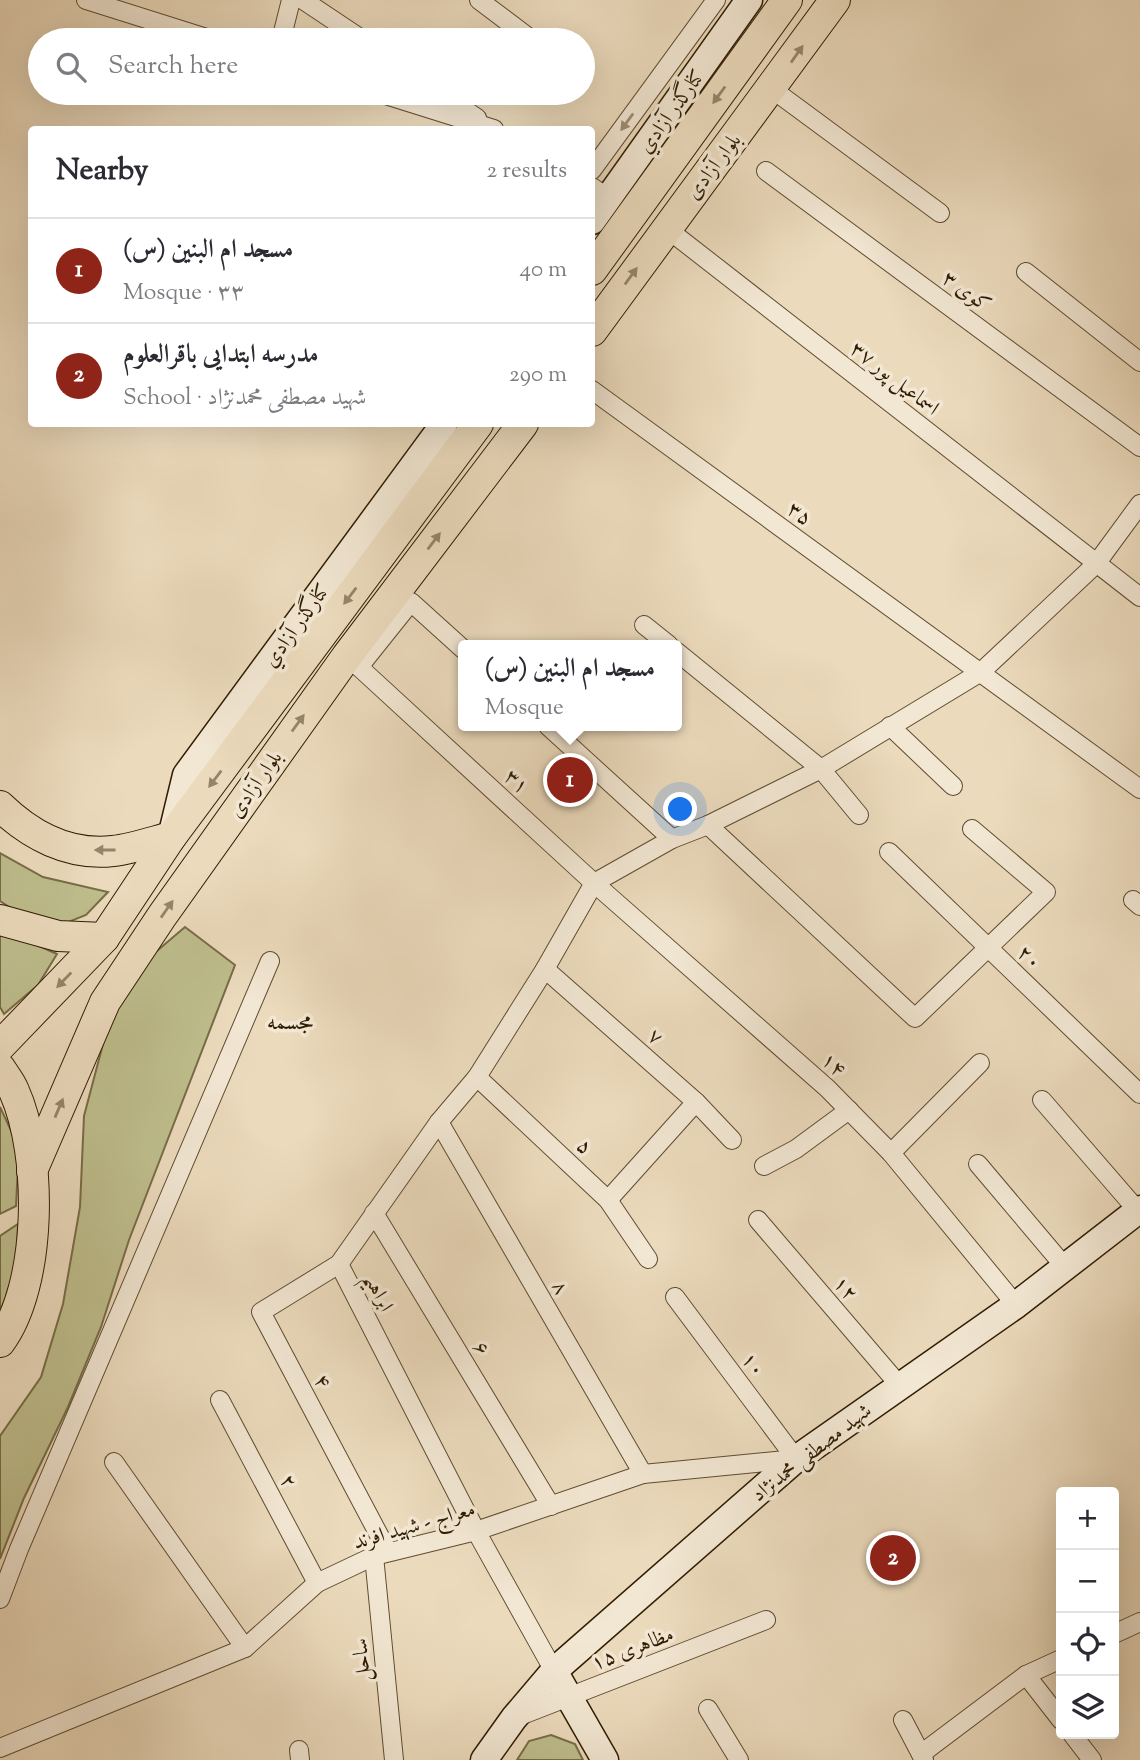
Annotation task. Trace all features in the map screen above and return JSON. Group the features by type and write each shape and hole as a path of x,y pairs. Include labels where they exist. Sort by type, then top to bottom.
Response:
{"main road":[{"path":"749,0 773,20"},
{"name":"کنارگذر آزادي","path":"595,210 600,192 734,23 749,0"},
{"name":"بلوار آزادی","path":"595,327 835,0"},
{"name":"بلوار آزادی","path":"595,266 773,20"},
{"path":"734,23 773,20"},
{"name":"کنارگذر آزادي","path":"172,838 186,775 442,427"},
{"name":"بلوار آزادی","path":"0,1046 104,938 172,838 476,427"},
{"name":"بلوار آزادی","path":"32,1171 105,1002 162,916 353,661 521,427"},
{"path":"0,806 18,823 46,841 77,849 111,851 172,838"},
{"path":"0,920 58,936 104,938"},
{"path":"0,1068 14,1091 27,1134 35,1210 30,1260 20,1300 9,1331 0,1342"},
{"name":"شهید مصطفی محمدنژاد","path":"484,1760 514,1718 554,1671 796,1458 1016,1305 1139,1210"},
{"path":"554,1671 605,1760"}],"street":[{"path":"86,0 175,28"},
{"path":"284,28 291,0"},
{"path":"303,0 345,28"},
{"path":"479,0 498,5 520,28"},
{"path":"595,166 709,2 734,23"},
{"path":"772,89 940,213"},
{"path":"418,105 485,126"},
{"path":"458,105 490,126"},
{"name":"کوی ۳","path":"766,172 1140,447"},
{"name":"اسماعیل پور ۳۷","path":"666,228 1140,597"},
{"path":"1026,272 1140,362"},
{"name":"۳۵","path":"595,392 1140,789"},
{"path":"594,883 672,839 708,825 821,769 981,672 1096,564 1140,504"},
{"path":"353,661 411,602 458,644"},
{"path":"644,625 663,640"},
{"path":"682,656 821,769 859,815"},
{"name":"۳۱","path":"353,661 594,883"},
{"path":"890,726 953,786"},
{"path":"553,731 672,839"},
{"path":"708,825 915,1017 1046,892 972,829"},
{"name":"۲۰","path":"889,852 1140,1094"},
{"name":"ابراهیم","path":"554,1671 476,1531 339,1264 439,1122 477,1077 545,969 594,883"},
{"name":"۱۴","path":"594,883 827,1088 891,1153 1016,1305"},
{"path":"0,1599 270,961"},
{"name":"۷","path":"545,969 696,1102 732,1140"},
{"path":"891,1153 980,1063"},
{"name":"۵","path":"477,1077 608,1200 648,1259"},
{"path":"1042,1100 1139,1210"},
{"path":"608,1200 696,1102"},
{"path":"764,1166 796,1149 849,1110"},
{"name":"۸","path":"439,1122 643,1474"},
{"path":"978,1164 1065,1267"},
{"name":"۶","path":"374,1213 551,1506"},
{"name":"۱۲","path":"758,1220 900,1386"},
{"name":"۴","path":"339,1264 261,1312 381,1554"},
{"name":"۱۰","path":"676,1297 796,1458"},
{"name":"۲","path":"220,1400 317,1583"},
{"name":"معراج - شهید افرند","path":"0,1748 245,1648 317,1583 381,1554 476,1531 643,1474 796,1458"},
{"path":"114,1462 245,1648"},
{"name":"ساحل","path":"381,1554 394,1760"},
{"name":"۱۵ مظاهری","path":"514,1718 766,1620"},
{"path":"1119,1632 1140,1622"},
{"path":"903,1720 923,1757 1026,1675 1056,1661"},
{"path":"1026,1675 1056,1714"},
{"path":"708,1709 739,1760"},
{"path":"1076,1739 1092,1760"}],"shaded area":[{"path":"0,853 43,877 108,892 86,915 56,927 25,917 0,901"},
{"path":"185,927 235,965 129,1240 101,1327 68,1407 24,1498 0,1559 0,1436 41,1377 63,1304 80,1207 84,1116 112,1010 144,962"},
{"path":"0,934 14,935 57,954 38,985 4,1014 0,1007"},
{"path":"0,1107 15,1139 18,1166 16,1206 0,1214"},
{"path":"18,1224 16,1265 0,1317 0,1236"},
{"path":"551,1735 575,1744 583,1760 517,1760 529,1741"}],"place":[{"name":"مسجد ام البنین (س)","path":"570,780"},
{"name":"مدرسه ابتدایی باقرالعلوم","path":"893,1558"}],"district":[{"name":"مجسمه","path":"290,1021"}]}
